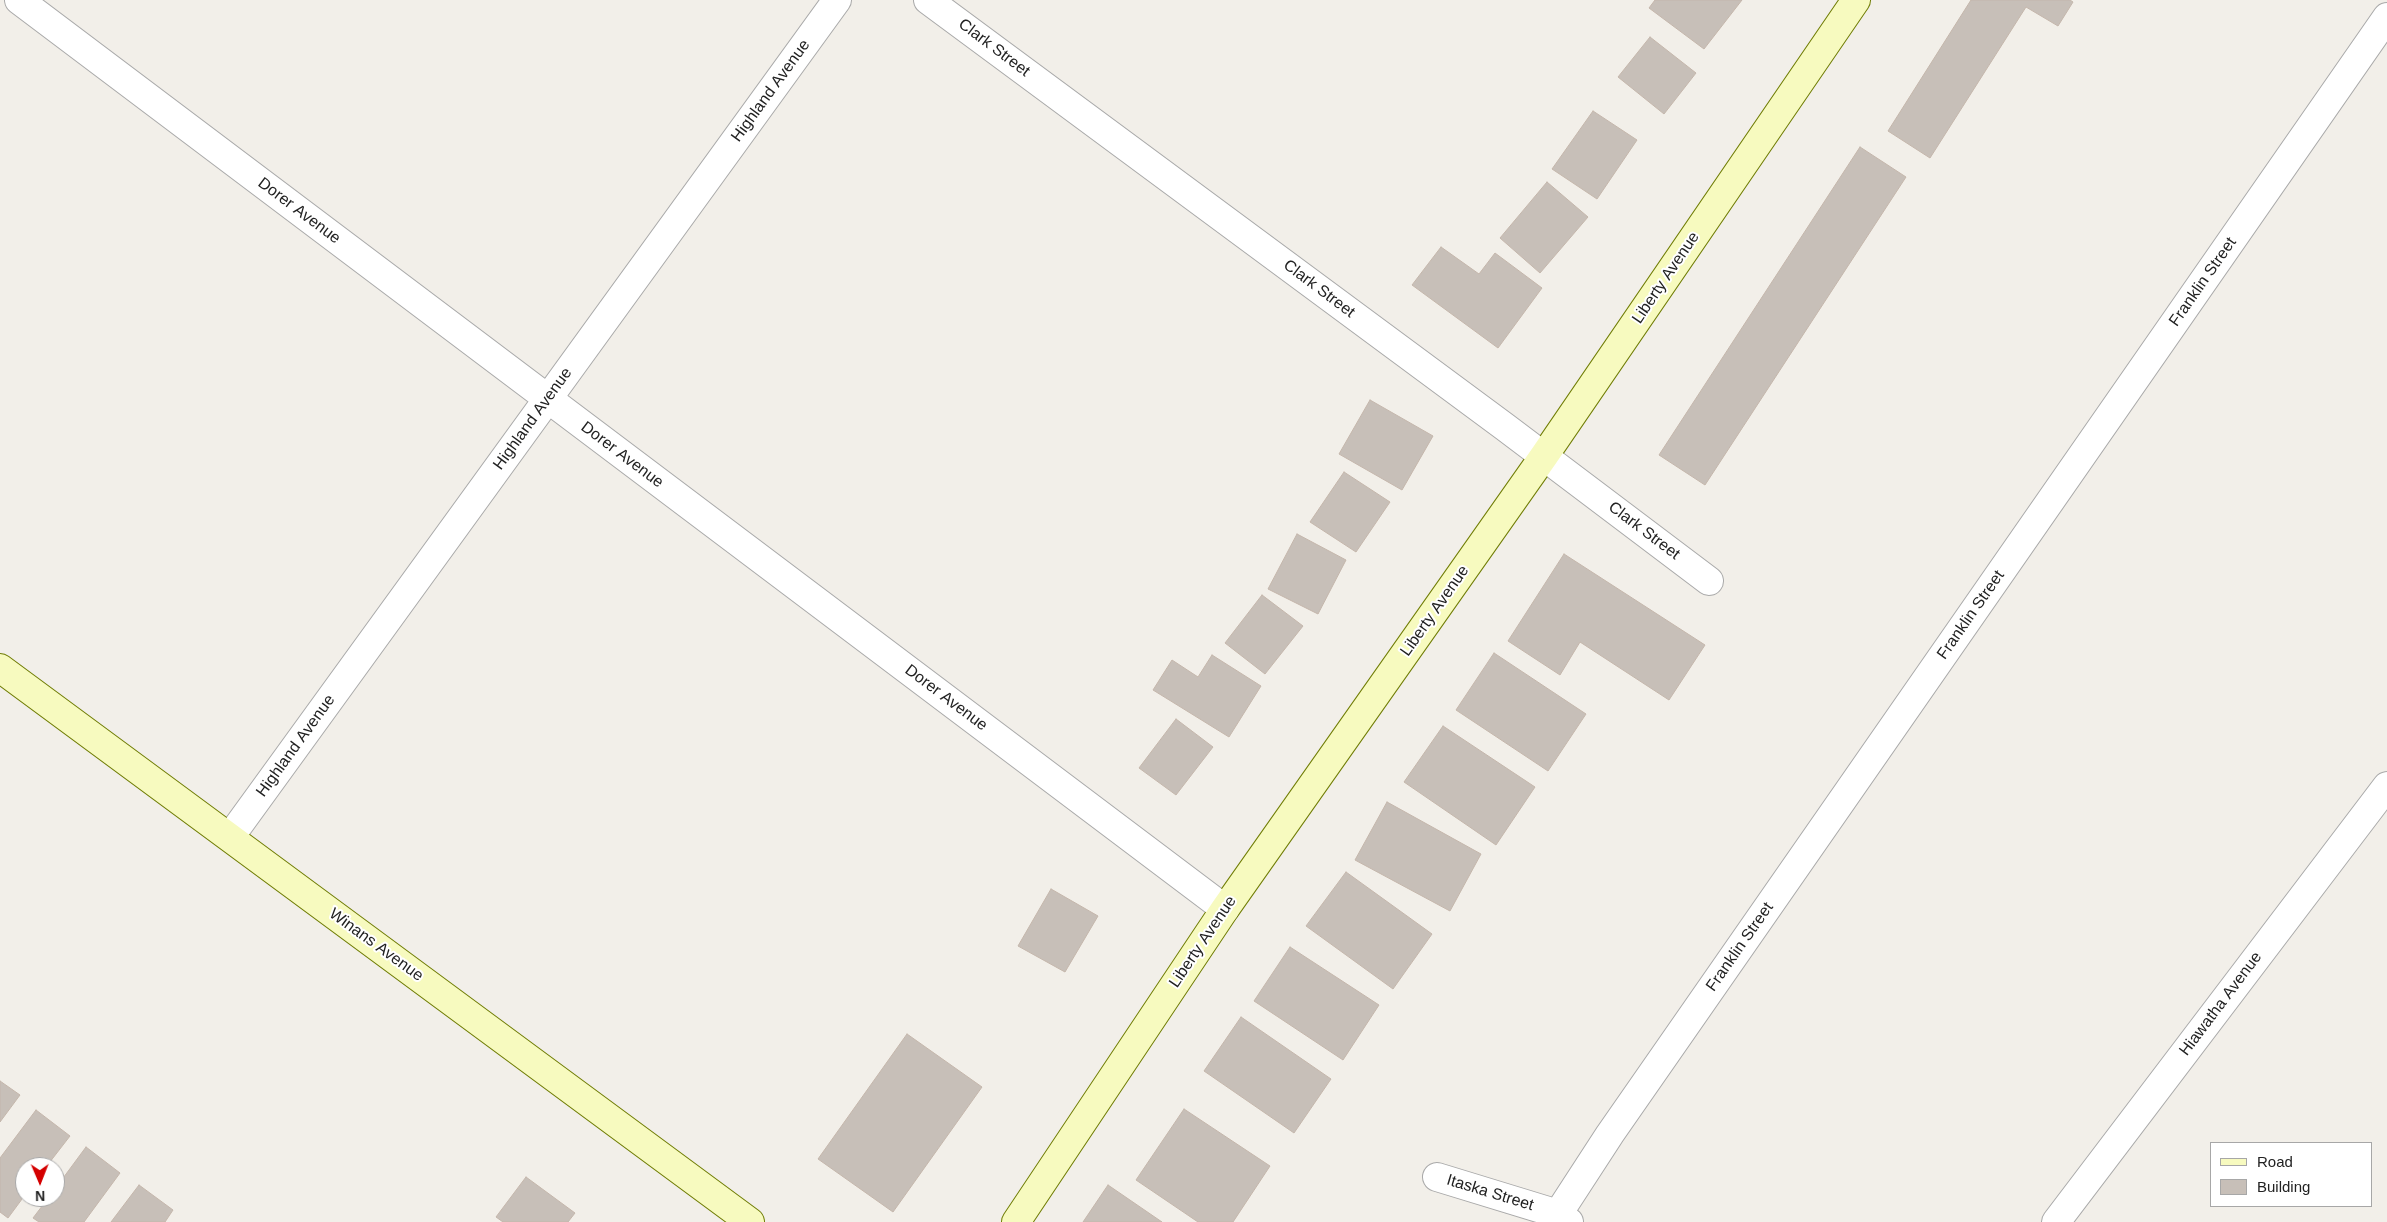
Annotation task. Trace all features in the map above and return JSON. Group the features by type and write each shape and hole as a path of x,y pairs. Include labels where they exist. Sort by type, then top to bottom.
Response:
{"street":[{"name":"Dorer Avenue","path":"19,0 1225,909"},
{"name":"Highland Avenue","path":"230,837 837,0"},
{"name":"Clark Street","path":"928,0 1544,456 1709,581"},
{"name":"Liberty Avenue","path":"1016,1222 1225,909 1544,456 1852,2"},
{"name":"Franklin Street","path":"1564,1218 1622,1117 2387,17"},
{"name":"Winans Avenue","path":"0,668 750,1222"},
{"name":"Hiawatha Avenue","path":"2056,1222 2387,786"},
{"name":"Itaska Street","path":"1437,1177 1564,1218"}],"building":[{"path":"1655,0 1742,0 1704,49 1649,8"},
{"path":"1971,0 2070,0 2073,2 2058,26 2026,7 1930,158 1888,131"},
{"path":"1650,37 1696,73 1664,114 1618,77"},
{"path":"1593,111 1637,140 1597,199 1552,169"},
{"path":"1860,147 1906,177 1705,485 1659,455"},
{"path":"1547,182 1588,217 1540,273 1500,238"},
{"path":"1441,247 1479,274 1495,253 1542,288 1498,348 1412,285"},
{"path":"1370,400 1433,436 1402,490 1339,454"},
{"path":"1344,472 1390,502 1356,552 1310,522"},
{"path":"1297,534 1346,560 1318,614 1268,589"},
{"path":"1564,554 1705,645 1669,700 1580,642 1560,675 1508,641"},
{"path":"1262,595 1303,626 1265,674 1225,643"},
{"path":"1494,653 1586,714 1548,771 1456,710"},
{"path":"1212,655 1261,686 1229,737 1153,690 1172,660 1198,677"},
{"path":"1176,719 1213,747 1176,795 1139,768"},
{"path":"1443,726 1535,787 1496,845 1404,782"},
{"path":"1387,802 1481,854 1450,911 1355,860"},
{"path":"1346,872 1432,934 1393,989 1306,926"},
{"path":"1051,889 1098,916 1065,972 1018,946"},
{"path":"1290,947 1379,1005 1343,1060 1254,1001"},
{"path":"1241,1017 1331,1079 1294,1133 1204,1071"},
{"path":"907,1034 982,1087 893,1212 818,1159"},
{"path":"0,1081 20,1095 0,1122"},
{"path":"1184,1109 1270,1166 1233,1222 1198,1222 1136,1180"},
{"path":"36,1110 70,1136 54,1157 15,1157 16,1207 8,1218 0,1212 0,1158"},
{"path":"86,1147 120,1173 84,1222 39,1222 33,1218 41,1207 65,1207 65,1175"},
{"path":"526,1177 575,1213 568,1222 503,1222 496,1217"},
{"path":"139,1185 173,1210 165,1222 111,1222"},
{"path":"1108,1185 1162,1222 1083,1222"}]}
